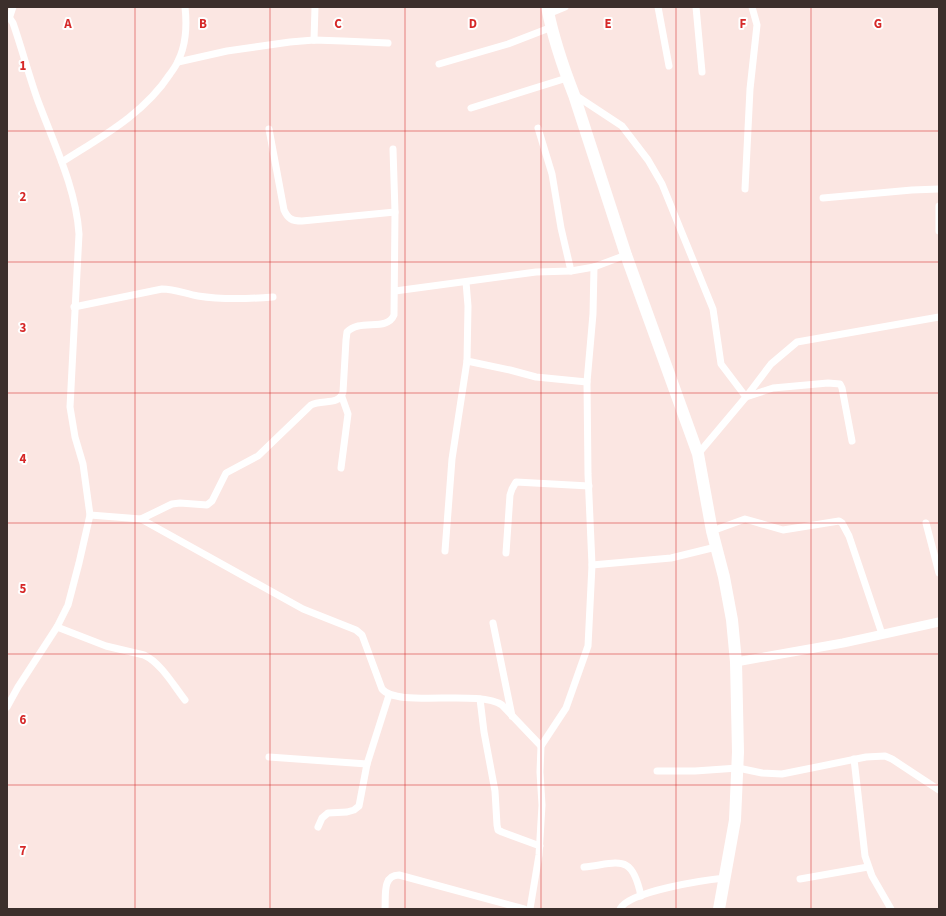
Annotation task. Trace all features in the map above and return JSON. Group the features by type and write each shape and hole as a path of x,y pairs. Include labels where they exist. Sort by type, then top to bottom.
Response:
{"main road":[{"path":"548,11 567,78 574,95 626,255 698,454 712,531 724,577 732,620 736,662 738,768 735,820 719,909"}],"street":[{"path":"7,707 18,687 57,627 68,606 90,515 83,464 75,437 70,407 74,307 79,234 78,216 62,162 35,94 13,23 8,15 13,7"},
{"path":"62,162 114,128 146,103 161,87 178,62 183,47 186,30 185,7"},
{"path":"314,40 315,7"},
{"path":"548,11 565,7"},
{"path":"658,7 669,66"},
{"path":"696,7 702,72"},
{"path":"745,189 750,89 757,25 752,7"},
{"path":"439,64 508,44 552,27"},
{"path":"178,62 227,51 290,42 314,40 388,43"},
{"path":"471,108 567,78"},
{"path":"574,95 622,126 648,160 662,184 712,310 721,364 746,397"},
{"path":"538,128 552,174 571,271"},
{"path":"269,129 284,210 287,217 291,220 302,221 395,212"},
{"path":"142,519 172,504 180,503 207,505 212,501 226,473 258,456 311,405 315,403 338,400 342,397 344,392 347,332 356,326 384,324 392,319 394,315 395,212 393,149"},
{"path":"823,198 939,189"},
{"path":"939,206 939,231"},
{"path":"395,291 536,272 571,271 594,266 626,255"},
{"path":"530,909 540,846 542,805 541,746 566,708 588,646 592,565 587,382 593,314 594,266"},
{"path":"445,551 452,459 466,361 468,306 466,282"},
{"path":"74,307 162,289 173,289 197,296 241,299 273,298"},
{"path":"698,454 746,397 771,364 797,342 939,317"},
{"path":"466,361 536,377 587,382"},
{"path":"746,397 773,388 828,383 840,384 852,441"},
{"path":"341,468 348,414 342,397"},
{"path":"506,553 510,495 516,482 589,486"},
{"path":"90,515 142,519 303,609 356,630 362,635 382,689 389,695 496,701 502,705 541,746"},
{"path":"712,531 744,519 783,530 839,521 842,523 849,536 882,634"},
{"path":"926,523 939,573"},
{"path":"592,565 671,558 716,547"},
{"path":"493,622 512,716"},
{"path":"736,662 939,622"},
{"path":"57,627 106,646 150,657 185,700"},
{"path":"318,827 322,818 328,813 347,812 354,810 359,806 367,764 389,695"},
{"path":"480,699 484,732 494,777 498,830 540,846"},
{"path":"657,771 695,771 738,768 762,773 782,774 854,759 885,756 939,790"},
{"path":"269,757 367,764"},
{"path":"854,759 865,856 868,867 891,909"},
{"path":"584,867 620,863 626,864 634,872 638,880 641,896"},
{"path":"800,880 868,867"},
{"path":"385,909 386,883 390,877 399,875 524,909"},
{"path":"620,909 629,900 641,896 697,881 725,878"}]}
